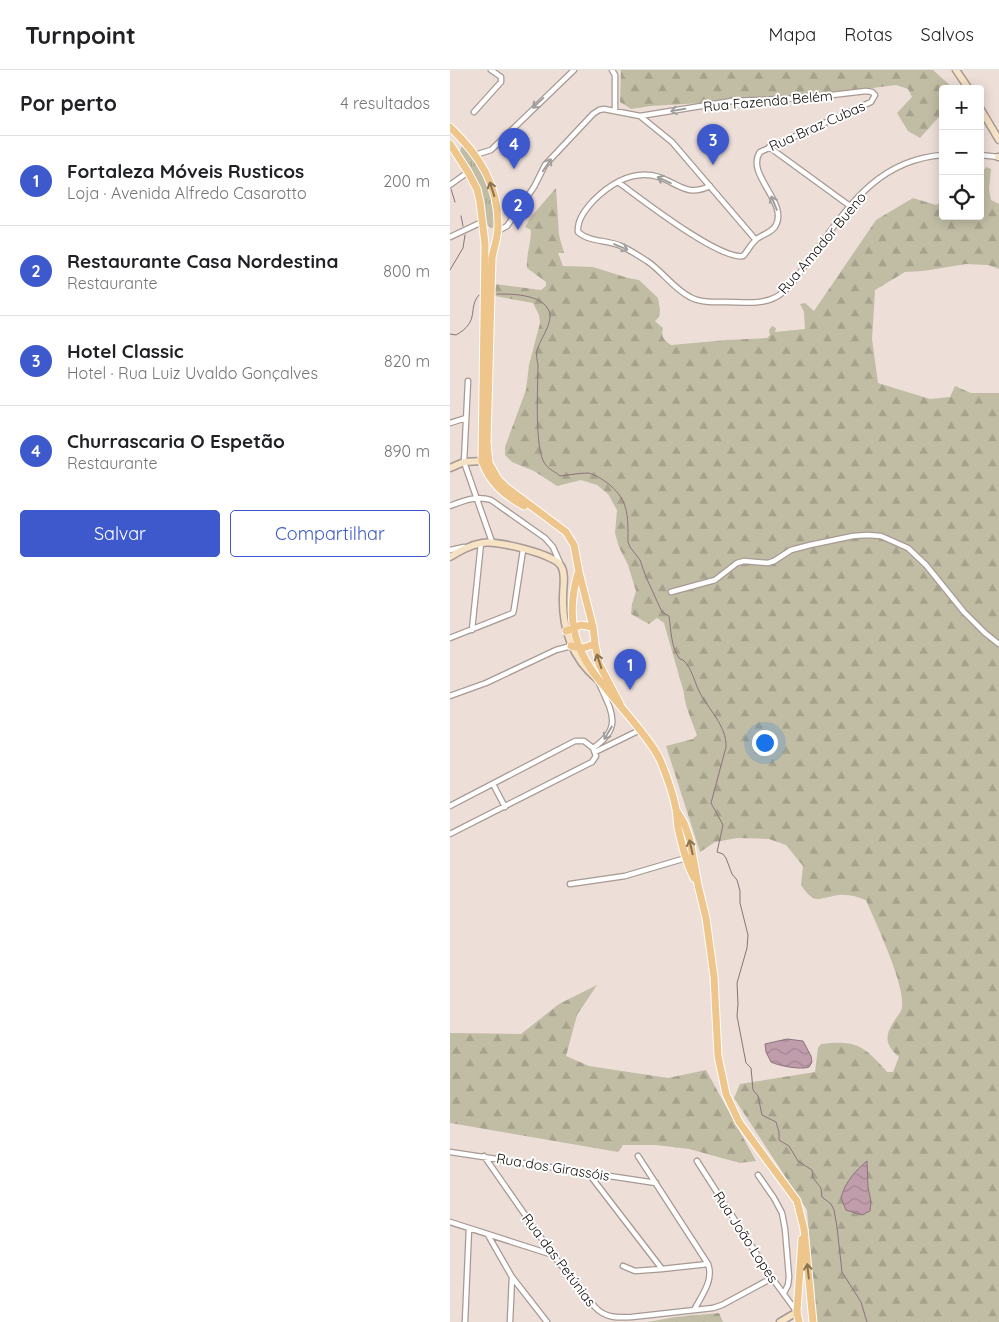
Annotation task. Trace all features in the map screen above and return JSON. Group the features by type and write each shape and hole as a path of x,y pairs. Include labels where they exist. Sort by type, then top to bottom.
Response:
{"main road":[{"path":"450,127 475,154 484,168 493,191 498,212 498,231 492,258 487,442 489,463 501,483 569,536 574,544 593,627 599,664 620,704"},
{"path":"466,145 450,144 453,152 468,172 480,202 483,225 486,261 482,461 486,472 497,487 522,505 538,512"},
{"path":"453,152 466,145"},
{"path":"483,225 490,233 498,231"},
{"path":"579,572 570,630 598,681 620,704 650,743 660,760 676,810 686,858 698,885"},
{"path":"570,630 585,624 593,627"},
{"path":"571,646 587,648 595,644"},
{"path":"676,810 684,823 690,840 706,918 712,957 716,1036 726,1094 739,1122 797,1201 804,1229 813,1318"},
{"path":"799,1322 796,1312 800,1250 804,1229"},
{"path":"796,1312 802,1307 806,1307 813,1318"}],"street":[{"path":"474,112 500,85 500,77 491,70"},
{"path":"475,154 491,150 574,70"},
{"path":"612,70 615,75 615,111"},
{"path":"956,70 966,85"},
{"name":"Rua Fazenda Belém","path":"640,116 732,101 806,98 866,91"},
{"name":"Rua Braz Cubas","path":"618,182 689,233 729,254 743,256 756,239 775,227 779,215 757,164 760,152 769,146 871,102 875,95 872,92 866,91"},
{"path":"498,231 507,226 534,187 545,165 586,121 599,110 640,116 672,142 756,239"},
{"path":"984,115 999,140"},
{"path":"988,122 999,126"},
{"path":"769,146 850,206"},
{"path":"984,155 997,156"},
{"name":"Rua Amador Bueno","path":"710,186 702,190 687,190 650,175 639,174 628,177 598,196 589,205 578,223 578,232 584,236 615,244 629,250 653,266 685,294 697,300 707,302 755,302 776,297 790,285 850,206 878,178 899,165 939,156"},
{"path":"450,185 468,172"},
{"path":"450,237 483,225"},
{"path":"468,381 464,462 492,542"},
{"path":"450,423 466,418"},
{"path":"450,468 464,462 482,461"},
{"path":"450,506 476,498 485,498 546,538 553,546 563,572 563,613 570,630 571,646 588,672 598,681 613,717 610,733 594,750"},
{"path":"671,592 714,580 737,563 744,561 774,562 791,550 810,545 853,536 881,536 908,548 946,587 964,612 999,644"},
{"path":"450,550 492,542 551,558 560,563"},
{"path":"472,630 481,543"},
{"path":"450,557 471,545"},
{"path":"450,638 509,615 514,609 523,550"},
{"path":"450,696 486,683 556,650 571,646"},
{"path":"594,750 640,730"},
{"path":"450,806 575,741 584,741 594,750 596,756 592,762 450,834"},
{"path":"493,784 505,807"},
{"path":"570,884 625,876 686,858"},
{"name":"Rua dos Girassóis","path":"450,1152 656,1183"},
{"name":"Rua das Petúnias","path":"484,1156 553,1255 595,1307 606,1316 632,1317 722,1305 772,1278"},
{"path":"638,1156 708,1264 710,1278 694,1310"},
{"name":"Rua João Lopes","path":"696,1161 796,1312"},
{"path":"589,1174 662,1269"},
{"path":"758,1176 779,1205 784,1221 789,1277 784,1293"},
{"path":"450,1222 553,1255"},
{"path":"465,1322 469,1228"},
{"path":"488,1235 512,1277 546,1322"},
{"path":"623,1266 635,1271 708,1264"},
{"path":"510,1322 512,1277"},
{"path":"783,1321 796,1312"}],"green space":[{"path":"621,70 933,70 950,85 939,85 939,118 920,138 908,131 897,113 912,97 908,89 896,85 803,97 651,106 631,109 620,102"},
{"path":"461,147 466,148 471,155 488,186 494,209 495,219 493,228 486,224 482,194 476,177 460,152"},
{"path":"986,167 991,169 989,190 991,200 999,204 999,269 988,265 966,264 905,272 875,290 872,339 878,383 930,399 950,397 955,386 971,393 999,393 999,1322 816,1322 807,1210 734,1098 740,1084 815,1072 818,1048 821,1044 852,1044 866,1051 887,1072 893,1072 899,1057 890,1047 887,1038 890,1028 902,1007 902,997 895,969 866,900 846,895 821,899 810,896 801,885 803,866 786,845 769,839 737,838 715,842 700,852 666,746 693,739 697,735 687,708 664,623 657,618 649,624 631,614 636,591 615,533 617,510 608,494 597,485 581,480 557,486 534,471 512,462 505,455 505,447 526,390 529,365 540,323 539,315 533,303 495,296 495,284 541,290 546,286 546,282 527,268 531,230 525,227 530,218 556,188 559,235 564,253 558,253 563,266 593,267 639,280 658,298 660,310 659,317 655,321 663,328 663,338 671,345 767,338 770,335 769,330 772,326 776,328 775,332 805,329 804,312 800,304 805,303 814,311 876,220 913,198 936,205 939,203 939,220 984,220 984,170"},
{"path":"597,985 577,1015 566,1056 589,1066 668,1078 706,1070 756,1161 740,1163 689,1149 656,1145 623,1145 618,1152 450,1123 450,1033 521,1034 559,1004"},
{"path":"719,1313 723,1322 648,1322 675,1317"}],"water":[{"path":"787,1039 803,1041 811,1056 812,1062 809,1067 790,1067 771,1062 766,1052 765,1044"},
{"path":"867,1161 868,1187 871,1202 870,1211 862,1215 846,1210 841,1198 851,1177"}],"waterway":[{"path":"451,189 455,202"},
{"path":"461,216 463,226"},
{"path":"450,270 463,248 465,235"},
{"path":"497,294 533,298 545,305 549,311 550,320 537,350 538,432 539,445 545,464 560,476 581,473 597,476 614,488 623,501 626,508 630,547 640,560 662,612 669,616 672,639 677,655 689,667 699,691 723,732 726,747 711,803 723,825 717,852 723,854 726,858 732,874 737,880 740,891 740,903 748,935 747,948 737,983 737,1016 746,1063 751,1068 753,1090 758,1096 762,1115 776,1122 779,1140 789,1146 798,1161 812,1170 813,1178 821,1188 822,1197 831,1204 834,1210 842,1272 861,1302 867,1322"},
{"path":"450,334 456,335 468,325 479,295"}],"place":[{"name":"Hotel Classic","path":"713,165"},
{"name":"Churrascaria O Espetão","path":"514,169"},
{"name":"Restaurante Casa Nordestina","path":"518,230"},
{"name":"Fortaleza Móveis Rusticos","path":"630,690"}]}
